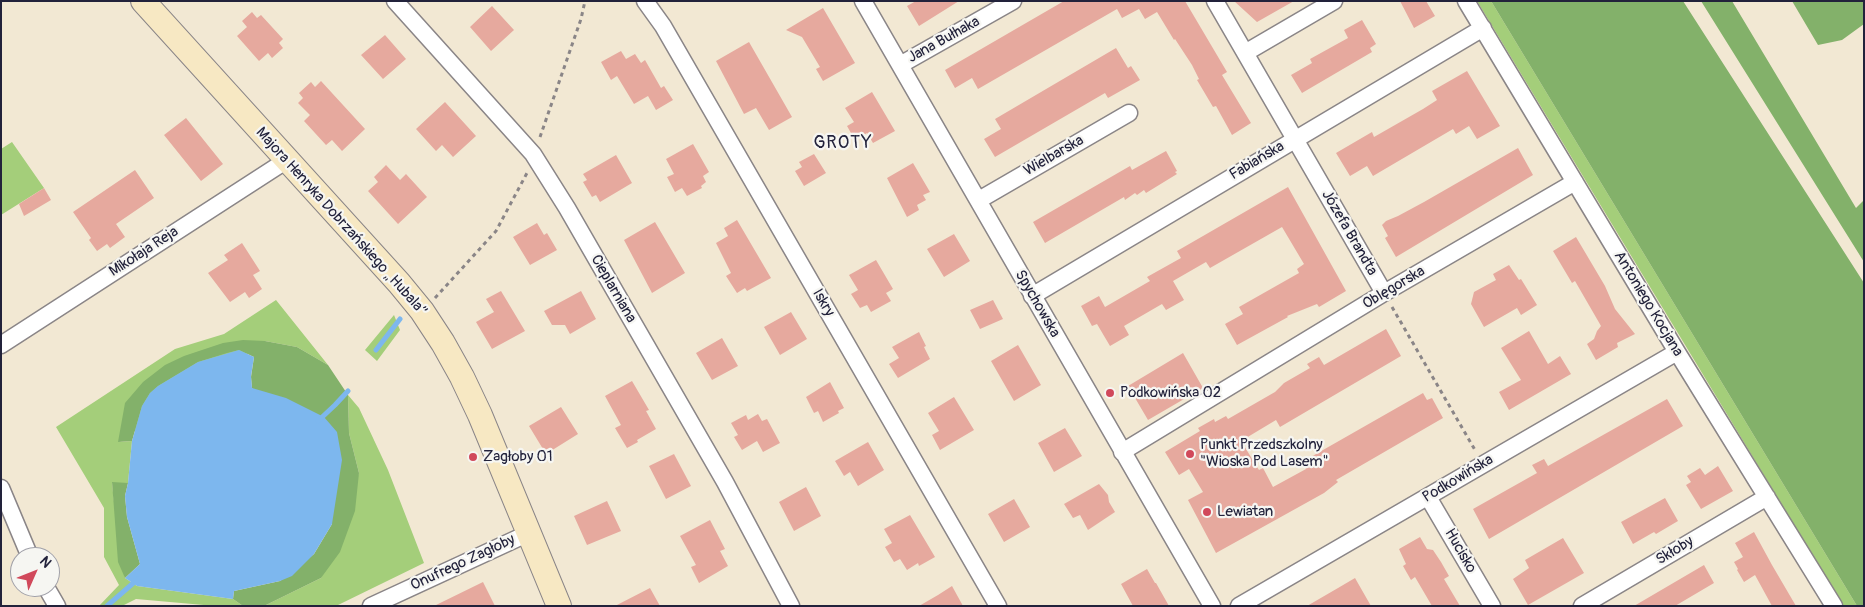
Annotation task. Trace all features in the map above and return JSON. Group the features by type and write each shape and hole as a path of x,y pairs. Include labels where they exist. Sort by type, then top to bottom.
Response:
{"street":[{"name":"Majora Henryka Dobrzańskiego „Hubala”","path":"142,1 399,283 422,311 462,377 480,415 559,606"},
{"name":"Cieplarniana","path":"395,1 533,154 567,208 725,482 790,606"},
{"name":"Iskry","path":"645,1 663,26 998,606"},
{"name":"Spychowska","path":"863,1 1212,606"},
{"name":"Jana Bułhaka","path":"900,65 1013,1"},
{"name":"Józefa Brandta","path":"1214,1 1384,293"},
{"path":"1245,53 1334,1"},
{"name":"Antoniego Kocjana","path":"1466,1 1677,352 1834,606"},
{"name":"Fabiańska","path":"1032,296 1483,28"},
{"name":"Wielbarska","path":"979,200 1129,113"},
{"name":"Mikołaja Reja","path":"1,345 287,160"},
{"name":"Oblęgorska","path":"1122,452 1384,293 1575,182"},
{"name":"Podkowińska","path":"1240,606 1677,352"},
{"path":"1,488 26,547"},
{"name":"Hucisko","path":"1428,497 1492,606"},
{"name":"Skłoby","path":"1582,606 1767,497"},
{"name":"Onufrego Zagłoby","path":"371,606 529,533"}],"path":[{"name":"Józefa Brandta","path":"1384,293 1483,464"}],"green space":[{"path":"1477,1 1491,1 1857,606 1843,606"},
{"path":"1491,1 1683,1 1864,283 1864,606 1857,606"},
{"path":"1701,1 1732,1 1856,208 1864,200 1864,262"},
{"path":"1792,1 1864,1 1864,24 1842,40 1818,45"},
{"path":"12,142 44,188 1,215 1,149"},
{"path":"276,300 328,365 297,347 265,341 119,442 132,441 128,483 112,483 125,578 137,586 233,599 243,606 215,606 136,599 122,606 99,606 119,585 104,557 104,508 56,427 175,349 224,334"},
{"path":"394,315 400,330 377,361 365,350"},
{"path":"243,340 265,341 297,347 328,365 348,395 349,433 359,473 355,511 340,552 321,578 264,606 243,606 233,599 234,591 280,581 314,554 332,524 252,388 251,377 254,357 239,350 227,353 198,362 158,386 150,393 142,406 132,441 118,442 125,403 143,382 165,365 184,356 223,343"},
{"path":"348,395 359,408 388,470 424,563 336,606 264,606 321,578 359,473 349,433"},
{"path":"112,482 128,483 125,496 127,517 140,564 125,578 118,562"}],"water":[{"path":"239,350 254,357 251,376 252,388 286,398 324,417 337,432 342,460 332,524 314,554 292,576 280,581 234,591 233,599 137,586 125,578 140,564 127,517 125,496 132,441 142,406 150,393 158,386 198,362"}],"building":[{"path":"916,1 959,1 919,26 907,6"},
{"path":"1064,1 1185,1 1227,72 1222,75 1251,123 1232,135 1216,106 1213,107 1197,80 1199,79 1192,65 1157,12 1145,19 1139,9 1122,18 1117,9 978,89 972,78 955,88 945,70"},
{"path":"1234,1 1294,1 1257,22"},
{"path":"1400,1 1426,1 1435,16 1414,28"},
{"path":"492,6 514,30 491,51 470,27"},
{"path":"823,8 855,63 823,81 816,69 820,67 802,37 786,30"},
{"path":"252,12 257,18 261,15 283,39 279,43 283,48 272,58 268,53 259,61 237,36 247,27 242,21"},
{"path":"1362,20 1376,44 1370,48 1372,52 1302,93 1291,75 1312,63 1310,59 1348,38 1344,30"},
{"path":"385,35 406,59 383,79 361,55"},
{"path":"749,42 792,117 769,130 756,108 744,114 716,61"},
{"path":"1116,48 1128,68 1131,66 1140,80 1108,98 1105,93 995,157 984,139 1001,129 995,119"},
{"path":"621,51 626,59 635,54 641,63 645,60 661,88 664,86 673,100 656,110 648,96 634,104 617,76 611,80 601,62"},
{"path":"1467,71 1500,126 1477,139 1469,126 1456,134 1453,129 1373,176 1367,166 1350,176 1336,153 1372,132 1374,137 1423,109 1437,100 1432,91"},
{"path":"321,81 365,129 342,151 332,140 326,145 304,121 310,115 298,103 303,98 299,93 311,82 315,87"},
{"path":"872,92 895,131 873,143 867,133 855,140 847,126 854,122 845,108"},
{"path":"445,102 476,136 453,157 442,145 436,151 416,129"},
{"path":"186,118 223,164 201,181 164,135"},
{"path":"693,144 709,172 703,176 706,182 701,186 702,188 687,196 682,188 675,192 667,177 674,174 666,159"},
{"path":"1518,148 1533,175 1396,257 1385,238 1388,236 1382,225 1386,221 1424,202"},
{"path":"1166,151 1177,174 1146,193 1144,190 1137,195 1135,193 1125,200 1124,197 1045,243 1033,222 1130,166 1132,170"},
{"path":"814,154 826,173 804,186 795,171 802,167 799,162"},
{"path":"616,155 632,183 600,202 596,195 592,197 583,182 587,180 583,174"},
{"path":"913,163 930,192 923,195 926,200 917,205 919,210 907,217 887,178"},
{"path":"386,165 400,180 406,174 427,197 398,224 368,191 378,182 374,177"},
{"path":"135,170 154,198 116,224 125,237 110,248 107,244 97,251 89,240 91,238 73,212"},
{"path":"1288,187 1346,291 1319,307 1317,304 1287,316 1237,345 1225,324 1243,314 1239,307 1299,273 1297,269 1304,264 1282,227 1210,268 1206,262 1173,281 1184,300 1166,310 1162,304 1124,326 1129,335 1110,346 1097,324 1092,326 1081,306 1099,296 1105,307 1150,281 1147,277 1181,258 1177,251"},
{"path":"44,188 51,200 24,216 19,204"},
{"path":"737,220 771,278 747,291 745,288 737,293 726,276 731,273 716,243 728,236 724,228"},
{"path":"655,222 685,273 652,293 624,240"},
{"path":"537,223 544,235 547,233 557,250 530,265 513,237"},
{"path":"954,234 970,261 944,277 927,249"},
{"path":"1576,237 1605,286 1615,309 1635,334 1617,343 1618,347 1596,360 1587,344 1594,339 1601,326 1575,281 1572,283 1553,251"},
{"path":"242,243 260,271 253,275 262,289 249,298 245,292 230,302 208,273 228,260 224,255"},
{"path":"876,260 893,289 886,293 891,301 871,312 867,305 860,308 851,294 858,290 849,275"},
{"path":"1509,265 1519,280 1521,279 1537,305 1521,315 1517,308 1484,327 1471,304 1474,292 1496,280 1493,274"},
{"path":"501,291 525,331 492,349 476,322 494,312 486,299"},
{"path":"581,291 596,319 570,334 565,325 552,325 544,311"},
{"path":"993,300 1003,319 980,329 970,310"},
{"path":"791,312 807,339 780,355 764,327"},
{"path":"1386,329 1401,356 1280,427 1276,420 1241,441 1259,470 1263,468 1273,487 1306,469 1302,462 1423,393 1427,400 1432,398 1443,418 1336,480 1338,482 1324,493 1216,553 1188,500 1203,492 1189,469 1179,475 1165,452 1200,431 1198,428 1214,419 1215,422 1226,416 1228,419 1275,392 1284,383 1310,368 1307,364 1319,357 1324,365"},
{"path":"1529,331 1548,364 1560,356 1571,374 1509,410 1499,392 1521,380 1501,348"},
{"path":"919,332 930,359 898,378 889,364 899,358 892,347"},
{"path":"722,338 738,366 712,380 696,353"},
{"path":"1018,345 1041,385 1014,401 991,361"},
{"path":"1183,353 1203,388 1148,420 1128,386"},
{"path":"632,381 649,410 646,411 656,429 627,448 615,428 621,425 605,396"},
{"path":"830,382 844,408 823,422 818,411 814,413 806,397"},
{"path":"954,397 974,430 940,450 932,435 939,431 928,413"},
{"path":"1667,399 1683,426 1489,539 1473,509 1537,473 1532,465 1544,459 1548,466"},
{"path":"561,407 578,434 546,454 529,426"},
{"path":"758,414 762,421 767,419 780,443 763,452 757,441 742,450 734,437 738,435 731,423 746,415 748,420"},
{"path":"1065,428 1082,456 1054,472 1038,443"},
{"path":"868,442 884,470 858,486 850,472 844,476 835,461"},
{"path":"674,454 691,486 666,499 649,466"},
{"path":"1718,466 1733,491 1701,509 1686,485 1691,482 1687,476 1700,468 1705,475"},
{"path":"1099,484 1108,495 1109,502 1115,512 1088,530 1080,515 1073,518 1064,504"},
{"path":"806,487 821,516 794,531 779,502"},
{"path":"1665,498 1678,521 1656,534 1654,532 1633,544 1621,522"},
{"path":"1014,499 1030,527 1004,542 988,514"},
{"path":"607,501 621,531 587,545 574,516"},
{"path":"910,515 935,557 919,566 918,563 907,570 900,559 894,562 885,547 892,543 884,529"},
{"path":"710,520 725,549 720,551 728,566 699,583 691,567 696,565 680,536"},
{"path":"1754,532 1796,606 1772,606 1755,575 1744,582 1737,570 1734,562 1743,557 1735,543"},
{"path":"1420,537 1427,549 1433,550 1441,562 1449,576 1444,579 1460,606 1432,606 1415,577 1411,580 1403,566 1406,564 1399,549"},
{"path":"1563,538 1584,573 1528,605 1513,579 1529,568 1525,560"},
{"path":"1704,565 1714,583 1675,606 1634,606"},
{"path":"1147,569 1169,606 1133,606 1121,584"},
{"path":"1355,578 1371,606 1307,606 1338,588"},
{"path":"483,582 495,606 434,606"},
{"path":"952,586 963,606 919,606 938,595"},
{"path":"650,588 660,606 615,606"}],"waterway":[{"path":"376,350 400,319"},
{"path":"318,421 348,391"},
{"path":"107,606 138,579"}],"place":[{"name":"Podkowińska 02","path":"1110,393"},
{"name":"Punkt Przedszkolny \"Wioska Pod Lasem\"","path":"1190,454"},
{"name":"Zagłoby 01","path":"473,457"},
{"name":"Lewiatan","path":"1207,512"}],"district":[{"name":"GROTY","path":"843,143"}]}
